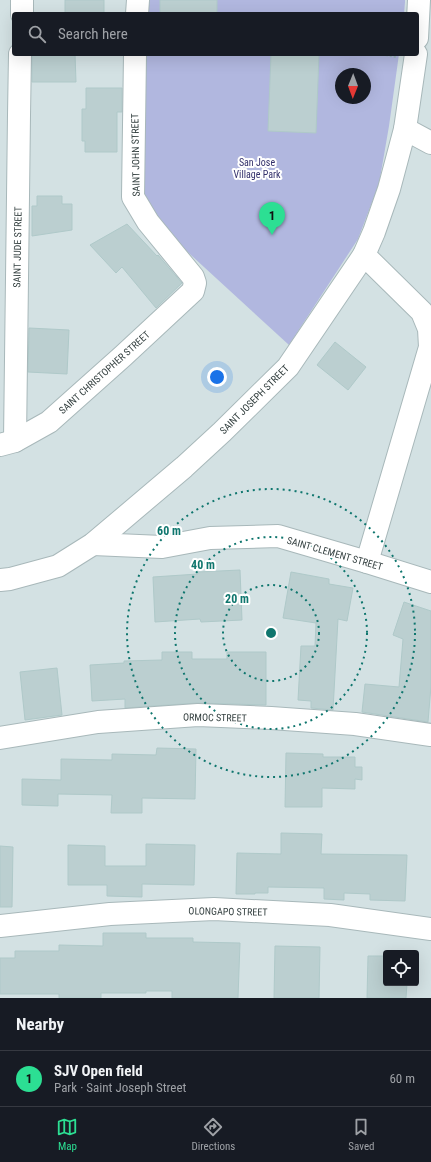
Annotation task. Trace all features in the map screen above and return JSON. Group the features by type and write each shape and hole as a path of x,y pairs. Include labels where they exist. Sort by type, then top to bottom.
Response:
{"street":[{"path":"22,0 22,12"},
{"path":"137,12 138,0"},
{"path":"419,28 423,8"},
{"name":"SAINT JUDE STREET","path":"7,443 20,56"},
{"name":"SAINT JOHN STREET","path":"135,56 133,198 148,222 193,277 195,283"},
{"name":"SAINT JOSEPH STREET","path":"0,580 10,579 58,566 93,544 184,467 288,367 364,255 374,232 389,189 406,129 416,56"},
{"path":"406,129 431,143"},
{"path":"364,255 422,312 429,329 430,347 367,562"},
{"name":"SAINT CHRISTOPHER STREET","path":"7,443 49,422 193,291 195,283"},
{"name":"SAINT CLEMENT STREET","path":"93,544 162,547 210,538 278,536 431,582"},
{"name":"ORMOC STREET","path":"0,738 98,722 198,715 355,724 431,735"},
{"name":"OLONGAPO STREET","path":"0,926 110,914 214,909 330,915 431,929"}],"shaded area":[{"path":"0,0 431,0 431,998 0,998"}],"green space":[{"path":"146,0 405,0 404,12 145,12"},
{"name":"San Jose Village Park","path":"144,56 399,56 379,184 358,239 289,345 180,245 154,215 144,198 143,188"}],"building":[{"path":"65,0 104,0 104,12 65,12"},
{"path":"160,0 217,0 217,12 160,12"},
{"path":"32,56 75,56 76,82 32,82"},
{"path":"271,56 319,56 316,133 268,131"},
{"path":"86,88 122,88 122,112 117,112 117,152 85,152 85,141 82,141 82,109 86,109"},
{"path":"37,196 62,196 62,204 72,204 72,230 32,236 32,206 37,206"},
{"path":"127,224 157,256 158,255 182,283 156,308 122,267 116,273 90,245"},
{"path":"29,328 69,330 67,374 28,372"},
{"path":"335,342 366,367 348,390 317,365"},
{"path":"240,570 242,620 201,622 200,619 155,622 153,577 198,574 198,572"},
{"path":"291,572 329,579 329,584 353,588 347,621 338,619 333,710 311,708 311,701 298,700 301,646 315,646 316,623 283,618"},
{"path":"404,602 431,611 431,686 428,722 362,712 365,684 399,687 403,639 393,635"},
{"path":"162,652 192,652 192,659 227,659 227,652 266,652 266,705 197,703 125,708 125,699 92,701 90,665 124,663 124,661 162,660"},
{"path":"57,668 62,715 25,720 20,672"},
{"path":"157,748 196,749 195,799 142,798 142,813 111,813 112,795 58,794 58,806 22,805 22,779 61,780 61,759 112,760 112,754 156,755"},
{"path":"286,753 323,754 323,757 355,757 355,767 362,767 362,780 355,779 355,789 322,788 322,807 285,807"},
{"path":"281,833 322,834 321,854 407,855 405,901 370,900 370,894 344,893 344,900 324,899 324,888 268,887 268,893 236,894 237,853 281,854"},
{"path":"146,844 195,845 194,885 142,884 142,897 107,896 107,885 68,885 68,845 105,846 105,866 146,866"},
{"path":"0,846 13,847 12,907 0,907"},
{"path":"103,933 146,933 146,938 193,938 193,942 240,943 238,998 172,998 172,991 146,991 146,993 101,993 101,998 59,998 59,994 0,994 0,958 15,958 15,951 59,951 59,945 103,946"},
{"path":"275,946 320,947 319,998 274,998"},
{"path":"368,956 383,956 383,986 407,986 406,998 367,998"}],"place":[{"name":"SJV Open field","path":"272,235"}]}
